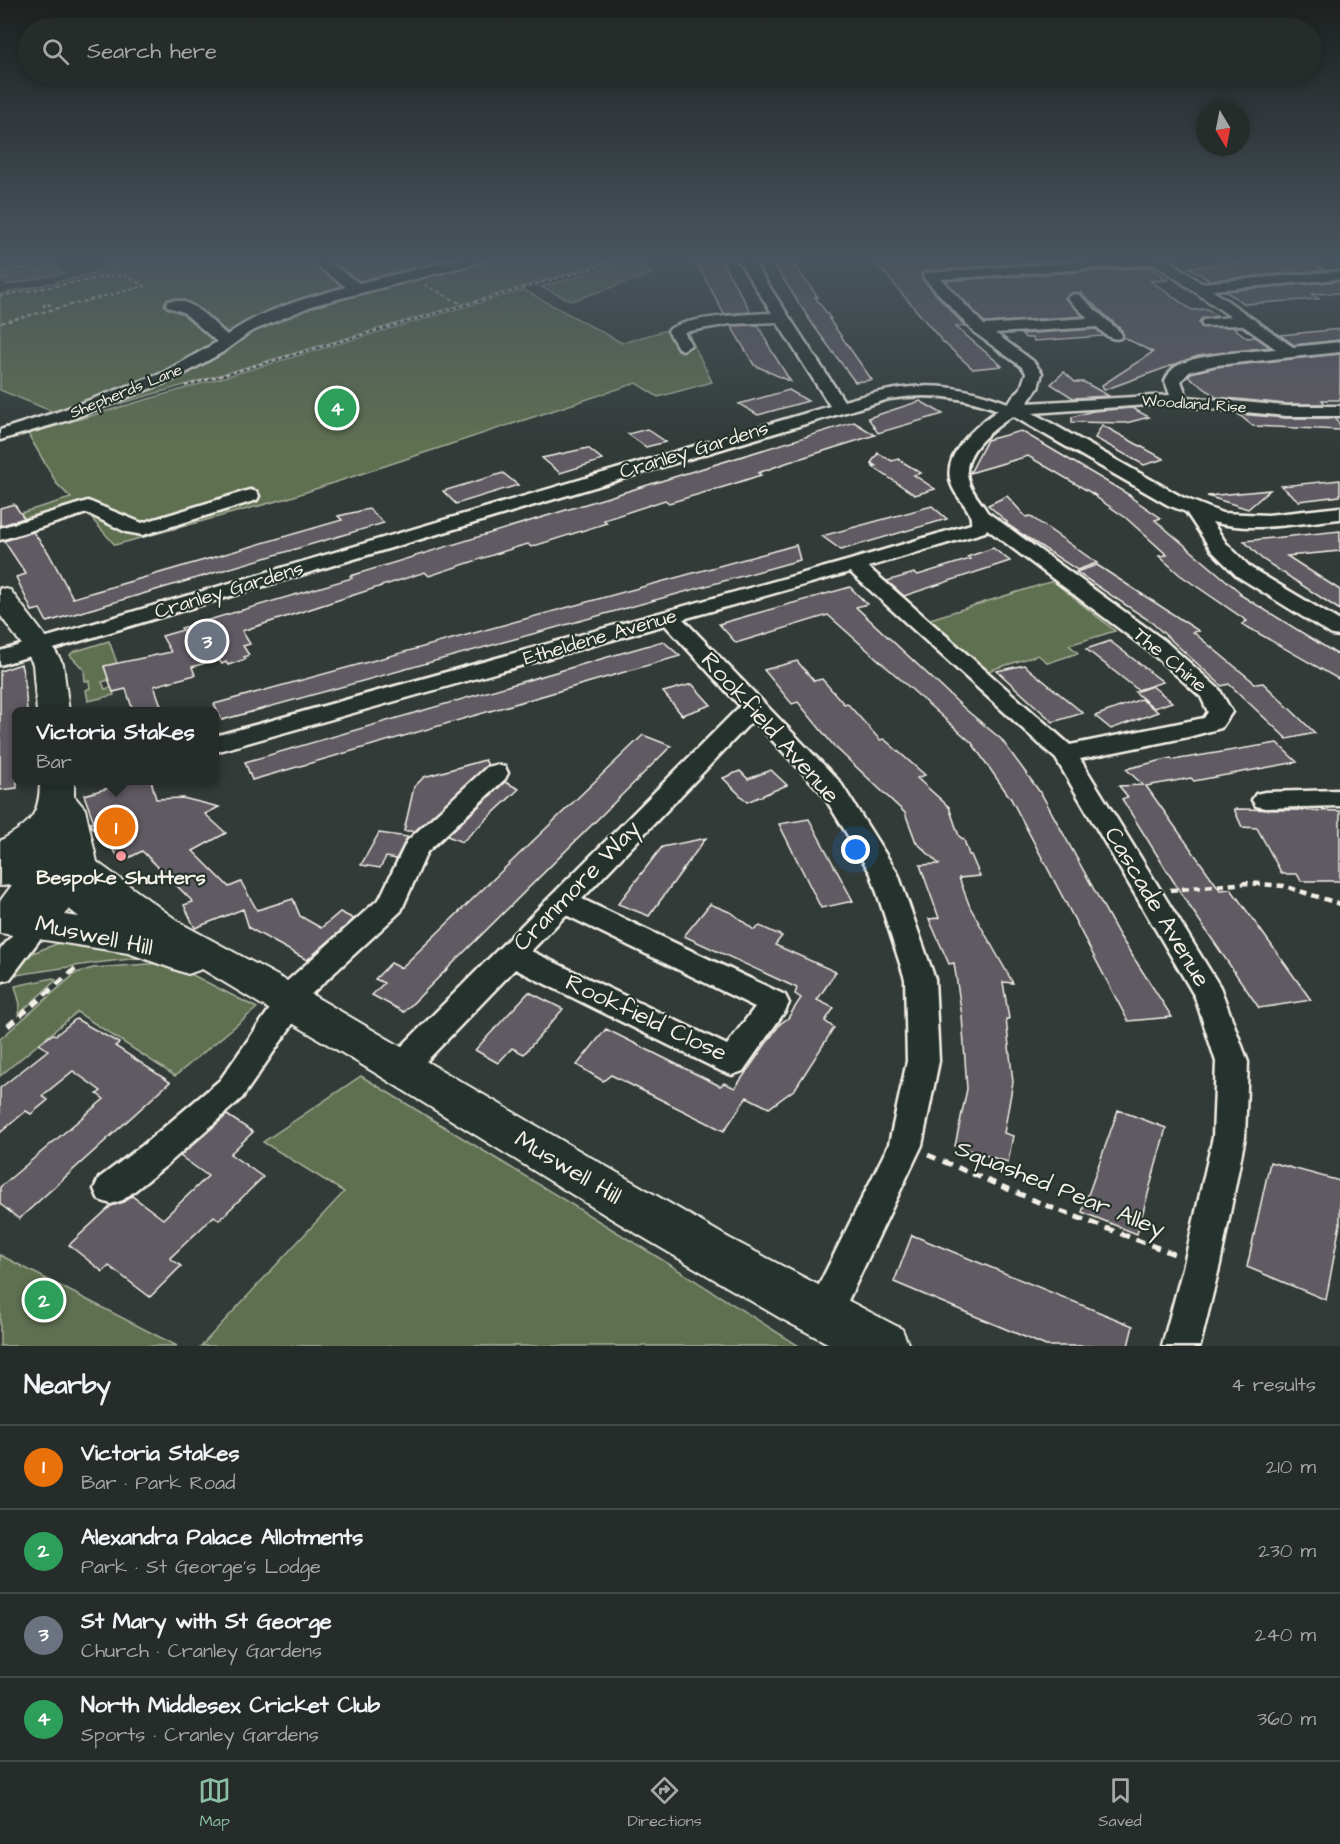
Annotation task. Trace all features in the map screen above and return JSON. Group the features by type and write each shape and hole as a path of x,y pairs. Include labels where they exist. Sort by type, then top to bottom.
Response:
{"main road":[{"path":"0,596 39,647 48,664 53,707"},
{"path":"0,857 29,839 60,794"},
{"path":"26,897 46,857 60,794"},
{"name":"Muswell Hill","path":"26,897 97,877 146,919 278,994 692,1243 822,1315 884,1346"},
{"name":"Muswell Hill","path":"26,897 278,994"}],"street":[{"path":"200,320 227,343"},
{"name":"Shepherds Lane","path":"0,435 63,416 153,383 227,343 245,329 267,320"},
{"path":"683,345 675,332 680,328 733,320"},
{"path":"784,320 839,406"},
{"path":"971,320 980,330 1028,364 1034,373 1030,390 1013,410"},
{"path":"1099,320 1115,335"},
{"path":"1208,323 1245,320 1290,352"},
{"path":"980,330 1101,322"},
{"path":"1180,400 1173,381 1184,368 1216,360 1340,347"},
{"name":"Cranley Gardens","path":"0,658 887,393 928,390 970,395 1013,410 1194,510 1218,518 1268,521 1340,513"},
{"name":"Woodland Rise","path":"1013,410 1140,399 1180,400 1286,411 1340,411"},
{"name":"The Chine","path":"1013,410 982,428 971,440 957,473 964,492 981,519 1157,646 1211,694 1220,712 1213,723 1188,730 1065,754"},
{"path":"0,534 88,507 134,528 143,529 250,496"},
{"path":"1194,510 1219,547 1244,572 1340,630"},
{"name":"Etheldene Avenue","path":"219,743 969,532 978,528 981,519"},
{"name":"Cascade Avenue","path":"854,565 1065,754 1209,995 1232,1062 1229,1137 1202,1264 1181,1346"},
{"name":"Rookfield Avenue","path":"669,617 831,788 884,874 920,979 923,1061 905,1145 822,1315"},
{"name":"Cranmore Way","path":"401,1067 753,706"},
{"path":"111,1189 155,1155 231,1089 278,994 391,904 416,847 496,773"},
{"path":"1265,800 1340,798"},
{"path":"0,971 26,897"},
{"name":"Rookfield Close","path":"511,954 732,1062 774,1004 562,901"}],"path":[{"path":"185,386 414,320"},
{"path":"1149,892 1247,883 1284,886 1340,904"},
{"path":"8,1026 75,969"},
{"name":"Squashed Pear Alley","path":"905,1145 1050,1207 1202,1264"}],"green space":[{"path":"0,320 409,320 22,432 61,415 0,390"},
{"path":"421,320 579,320 622,343 684,325 712,382 658,397 636,383 288,498 115,545 85,511 0,536 0,519 71,498 57,484 28,434"},
{"path":"1053,581 1115,631 1069,645 1078,653 1048,663 1038,655 988,671 930,619"},
{"path":"109,641 117,663 104,667 109,680 102,682 105,689 112,687 114,695 88,701 86,690 90,688 89,681 85,681 84,670 70,655 73,652"},
{"path":"64,941 80,941 148,957 13,974 30,954"},
{"path":"163,963 173,965 257,1008 175,1076 77,1012 0,1076 0,1039 76,973 93,968"},
{"path":"53,978 56,980 18,1015 20,1004 15,986"},
{"path":"361,1076 799,1346 201,1346 344,1192 263,1142"},
{"path":"0,1255 177,1346 0,1346"}],"building":[{"path":"810,320 830,320 872,380 855,382"},
{"path":"924,320 959,320 965,326 956,327 1002,366 973,369 942,341"},
{"path":"982,320 1030,320 985,323"},
{"path":"1111,320 1200,320 1201,327 1233,327 1247,338 1255,337 1270,347 1198,356 1104,390 1102,385 1153,352 1123,337 1122,330"},
{"path":"758,325 791,382 754,365 731,326"},
{"path":"1096,329 1104,336 1034,341 1021,334"},
{"path":"1340,329 1340,340 1294,345 1280,335"},
{"path":"1340,354 1340,400 1322,400 1325,404 1286,404 1216,397 1188,376 1191,373 1216,367"},
{"path":"1064,372 1075,382 1084,382 1109,396 1073,398 1051,384"},
{"path":"789,390 808,401 758,415 739,404"},
{"path":"920,401 943,414 878,433 868,418"},
{"path":"1132,408 1149,417 1126,423 1072,422 1072,417 1093,411"},
{"path":"1238,414 1286,418 1335,418 1340,425 1340,430 1253,426"},
{"path":"854,422 875,435 789,462 758,473 761,475 727,486 669,503 665,500 604,520 607,523 531,547 528,544 517,547 429,576 425,572 242,631 250,644 243,646 249,655 244,657 246,659 228,665 226,662 222,664 218,659 192,667 195,675 154,686 162,707 132,707 126,689 113,692 104,666 171,652 162,636 183,630 181,628 352,578 350,576"},
{"path":"1102,425 1164,459 1144,465 1095,438"},
{"path":"647,429 666,442 646,447 628,434"},
{"path":"1021,431 1131,496 1129,496 1161,518 1155,520 1241,593 1239,594 1340,656 1340,680 1242,624 1247,621 1180,575 1159,556 1167,555 1126,518 1093,495 1095,495 1028,456 970,473 987,440"},
{"path":"588,448 603,460 560,473 542,458"},
{"path":"878,453 892,461 898,459 921,473 914,475 935,489 915,495 873,467 876,466 871,463"},
{"path":"503,473 518,485 456,504 443,491"},
{"path":"1340,480 1340,496 1299,501 1281,486"},
{"path":"1270,490 1248,509 1207,496"},
{"path":"1007,496 1026,517 1030,516 1097,563 1077,570 1005,523 1007,522 988,505"},
{"path":"14,504 24,518 0,526 0,508"},
{"path":"932,506 947,519 841,550 822,536"},
{"path":"369,509 384,523 47,622 40,609 32,611 16,577 26,574 4,541 33,532 48,552 73,598 342,520 338,516"},
{"path":"1340,531 1340,551 1287,556 1340,590 1340,610 1262,559 1244,541"},
{"path":"796,545 800,560 222,720 219,707 216,707 214,704"},
{"path":"993,548 1010,561 904,596 887,581 914,573 918,575 970,559 967,557"},
{"path":"1097,565 1199,631 1193,632 1256,684 1263,683 1315,733 1287,739 1229,684 1222,686 1150,621 1076,572"},
{"path":"850,587 867,604 856,607 965,709 1001,739 1042,795 1119,935 1172,1017 1128,1021 1011,799 972,743 828,615 736,643 719,624"},
{"path":"663,641 680,656 252,780 245,762"},
{"path":"1110,641 1163,682 1138,690 1086,649"},
{"path":"797,661 814,681 822,679 880,740 884,739 925,775 917,778 949,807 959,836 964,840 980,876 959,878 970,907 1013,983 1003,982 1009,1019 1006,1019 1013,1082 1004,1133 1013,1136 1008,1162 955,1146 967,1089 962,1016 954,963 949,964 929,919 939,918 920,865 939,864 916,842 905,813 834,746 798,702 792,704 764,670"},
{"path":"21,664 27,707 12,707 12,785 17,785 17,788 0,790 0,671"},
{"path":"1024,665 1083,713 1053,722 997,671"},
{"path":"692,684 711,705 682,715 663,692"},
{"path":"1152,686 1172,702 1154,708 1135,692"},
{"path":"1141,699 1158,712 1111,729 1095,716"},
{"path":"643,735 671,746 404,1012 372,995 384,983 375,979 391,963 401,968"},
{"path":"1277,743 1297,762 1194,781 1191,778 1146,786 1220,890 1231,889 1311,1000 1259,1008 1182,895 1122,799 1128,797 1119,786 1143,785 1126,769 1171,758 1173,760"},
{"path":"485,760 488,765 415,831 404,831 414,787 424,777"},
{"path":"771,770 787,785 747,802 723,778 740,771 748,779"},
{"path":"505,782 519,789 462,842 447,836"},
{"path":"119,785 152,785 156,799 183,798 219,807 205,814 226,833 193,851 229,887 241,882 257,910 293,899 300,916 321,928 340,912 354,919 307,960 249,928 243,909 195,928 184,905 193,902 142,851 123,861 91,826 90,823 94,822 84,795"},
{"path":"1234,809 1340,811 1340,881 1301,881 1297,874 1282,874 1257,828 1242,827"},
{"path":"809,819 853,901 821,908 779,824"},
{"path":"379,833 408,837 396,859 386,857 380,868 361,865"},
{"path":"706,838 649,916 618,904 662,847"},
{"path":"710,904 732,913 754,930 760,926 782,936 775,945 836,972 817,1000 834,1008 825,1021 834,1028 795,1089 769,1108 747,1097 724,1131 611,1075 603,1081 577,1065 606,1029 720,1086 724,1083 735,1088 801,998 795,994 797,988 684,936"},
{"path":"529,992 563,1009 524,1054 512,1048 498,1063 475,1050"},
{"path":"76,1019 119,1043 115,1046 170,1082 19,1219 0,1204 0,1187 104,1099 97,1094 101,1091 73,1071 42,1096 48,1100 31,1114 26,1111 0,1133 0,1088 48,1050 39,1044 53,1034 56,1035"},
{"path":"1118,1110 1166,1128 1137,1234 1082,1212"},
{"path":"227,1115 253,1132 230,1154 263,1177 219,1220 214,1216 170,1258 181,1266 150,1297 109,1266 103,1272 69,1245 111,1206 124,1202 132,1196 163,1219 208,1176 180,1156"},
{"path":"1270,1162 1340,1181 1340,1224 1326,1300 1247,1267"},
{"path":"912,1235 1133,1326 1128,1346 1046,1346 894,1282"}],"place":[{"name":"North Middlesex Cricket Club","path":"337,408"},
{"name":"St Mary with St George","path":"207,641"},
{"name":"Victoria Stakes","path":"116,827"},
{"name":"Bespoke Shutters","path":"121,856"},
{"name":"Alexandra Palace Allotments","path":"44,1300"}]}
